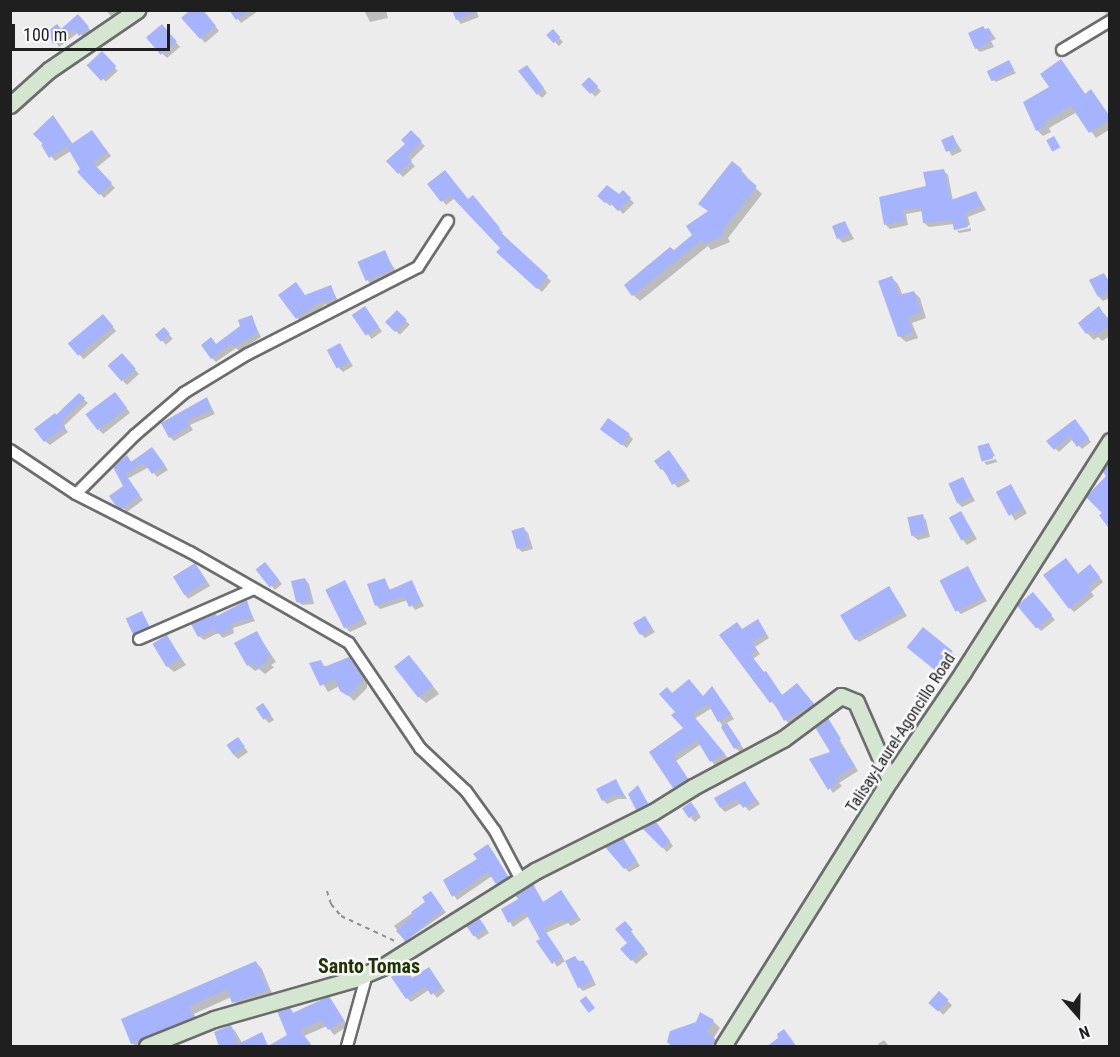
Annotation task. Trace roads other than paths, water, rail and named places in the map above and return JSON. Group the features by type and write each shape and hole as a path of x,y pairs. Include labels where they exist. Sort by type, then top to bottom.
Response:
{"street":[{"path":"10,105 49,70 137,10"},
{"path":"1062,50 1110,21"},
{"path":"76,494 135,435 184,393 248,354 418,267 448,221"},
{"name":"Talisay-Laurel-Agoncillo Road","path":"723,1047 890,780 963,672 1110,441"},
{"path":"10,450 76,494 190,552 350,643 420,748 466,791 495,831 521,880"},
{"path":"139,639 254,589"},
{"path":"147,1047 214,1019 367,974 521,880 608,833 653,812 693,787 783,739 841,696 856,702 890,780"},
{"path":"347,1047 367,974"}],"district":[{"name":"Santo Tomas","path":"369,966"}]}
